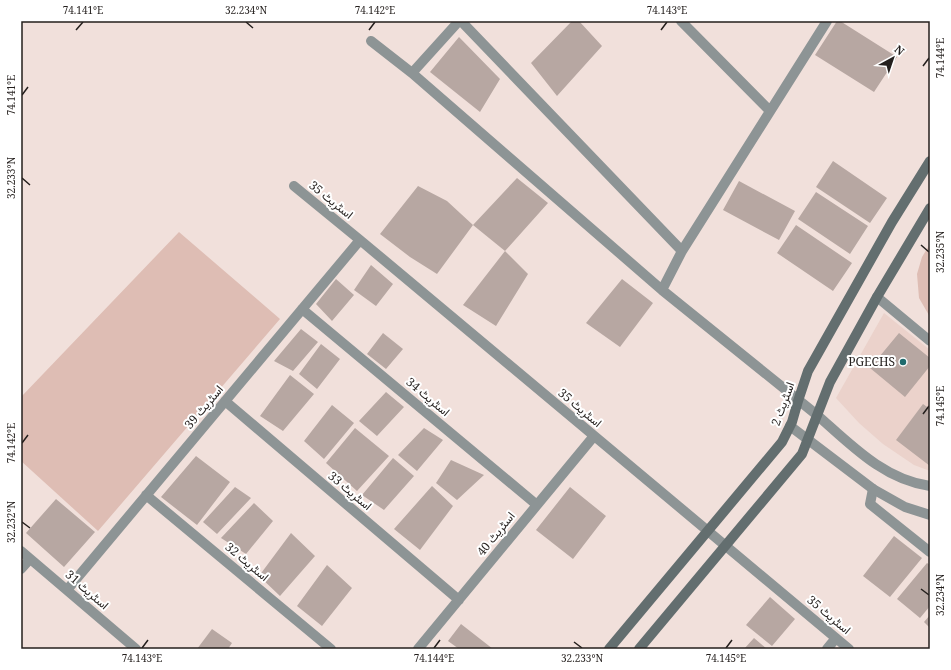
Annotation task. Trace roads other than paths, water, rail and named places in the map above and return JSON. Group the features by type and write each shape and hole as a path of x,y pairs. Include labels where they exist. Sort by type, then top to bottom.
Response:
{"main road":[{"name":"اسٹریٹ 2","path":"609,649 782,442 790,426 808,371 892,222 930,161"},
{"path":"639,649 802,454 830,382 877,297 930,208"}],"street":[{"path":"412,73 460,21 682,251"},
{"path":"681,21 770,111"},
{"path":"662,290 682,251 827,21"},
{"path":"370,41 412,73 662,290 879,467 897,476 922,485 930,486"},
{"name":"اسٹریٹ 35","path":"294,186 849,649"},
{"name":"اسٹریٹ 39","path":"67,590 360,240"},
{"path":"877,297 930,341"},
{"name":"اسٹریٹ 34","path":"302,309 537,505"},
{"name":"اسٹریٹ 33","path":"225,401 459,600"},
{"path":"790,426 873,489 905,507 930,515"},
{"name":"اسٹریٹ 40","path":"418,649 594,436"},
{"path":"873,489 870,504 930,552"},
{"name":"اسٹریٹ 32","path":"146,495 330,649"},
{"name":"اسٹریٹ 31","path":"21,551 136,649"},
{"path":"21,569 30,559"},
{"path":"827,649 836,638"}],"place":[{"name":"PGECHS","path":"903,362"}]}
